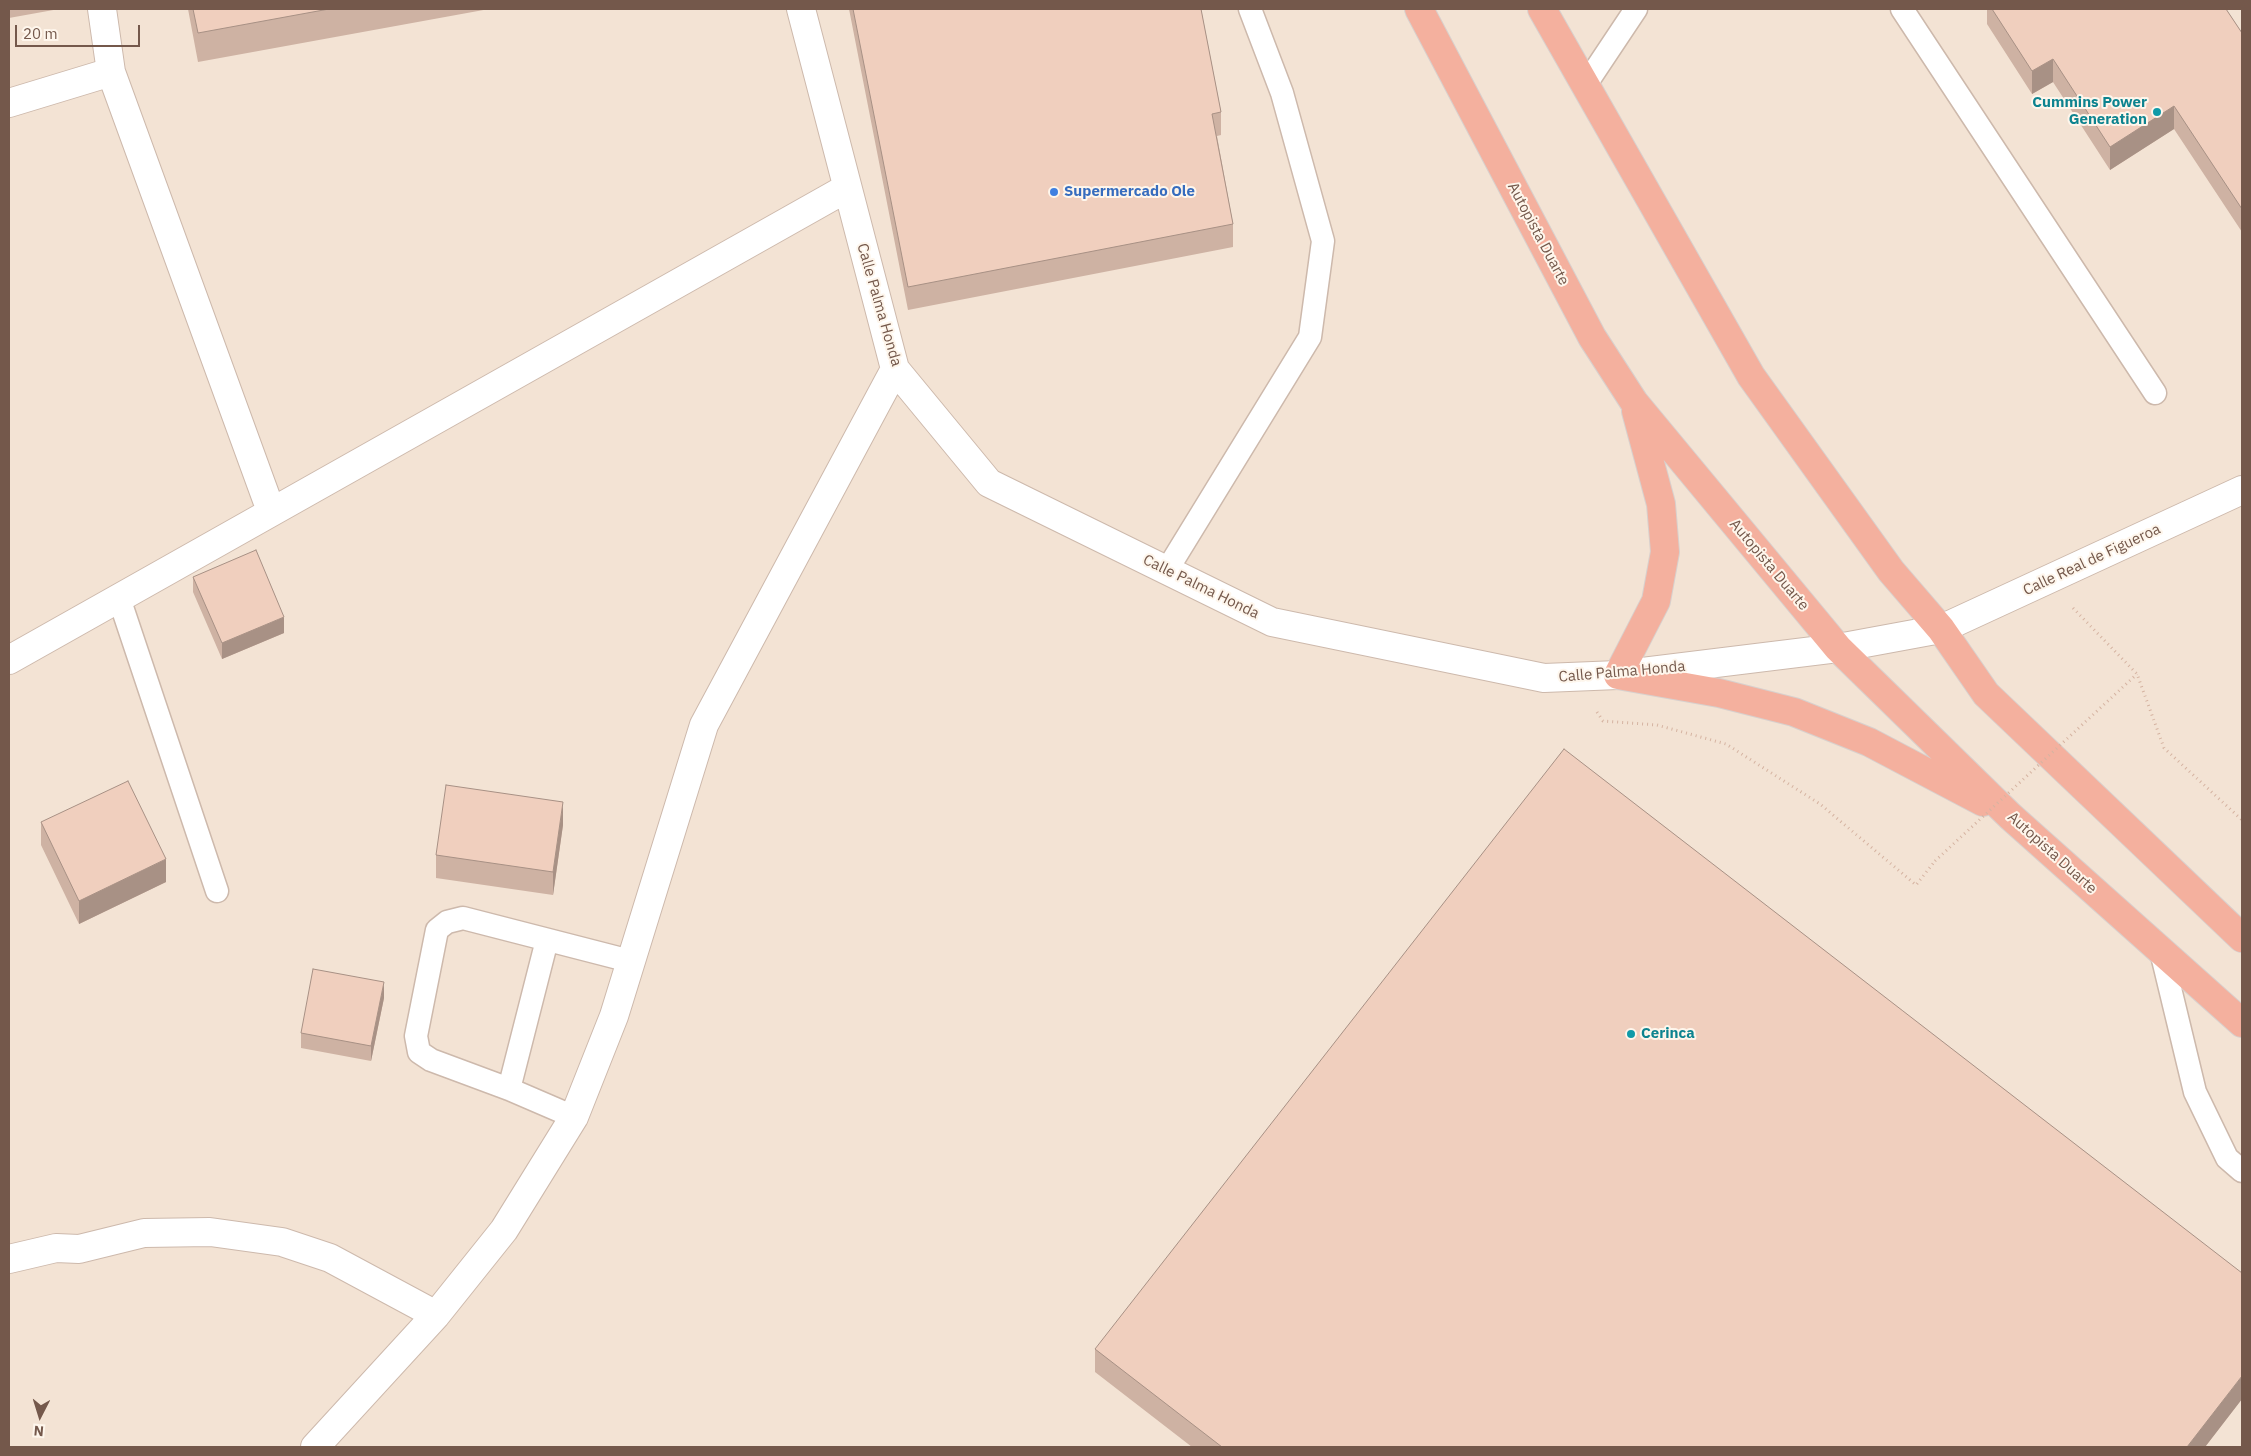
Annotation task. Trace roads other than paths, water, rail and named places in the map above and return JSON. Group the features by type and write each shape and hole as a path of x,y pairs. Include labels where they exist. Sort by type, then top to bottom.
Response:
{"highway":[{"name":"Autopista Duarte","path":"1419,9 1592,337 1634,402 1838,648 2010,816 2242,1023"},
{"path":"1542,9 1751,376 1891,571 1941,629 1986,694 2242,938"},
{"path":"1634,402 1661,504 1665,552 1656,601 1618,675 1719,693 1794,712 1869,742 2010,816"}],"street":[{"path":"102,9 111,72 271,511"},
{"name":"Calle Palma Honda","path":"801,9 895,369 989,483 1272,622 1544,678 1618,675 1838,648 1941,629"},
{"path":"9,103 111,72"},
{"path":"9,660 847,188"},
{"path":"315,1447 436,1315 504,1230 574,1117 614,1016 704,725 895,369"},
{"name":"Calle Real de Figueroa","path":"1941,629 2242,490"},
{"path":"9,1259 56,1248 79,1249 144,1233 210,1232 282,1242 330,1258 436,1315"}],"lane":[{"path":"1167,570 1310,337 1323,241 1282,93 1250,9"},
{"path":"1586,84 1636,9"},
{"path":"1902,9 2155,393"},
{"path":"119,598 217,891"},
{"path":"574,1117 510,1089 431,1060 419,1052 416,1036 438,930 448,922 462,918 630,961"},
{"path":"510,1089 547,940"},
{"path":"2161,951 2195,1092 2228,1158 2242,1171"}],"place":[{"name":"Cummins Power Generation","path":"2157,112"},
{"name":"Supermercado Ole","path":"1054,192"},
{"name":"Cerinca","path":"1631,1034"}]}
